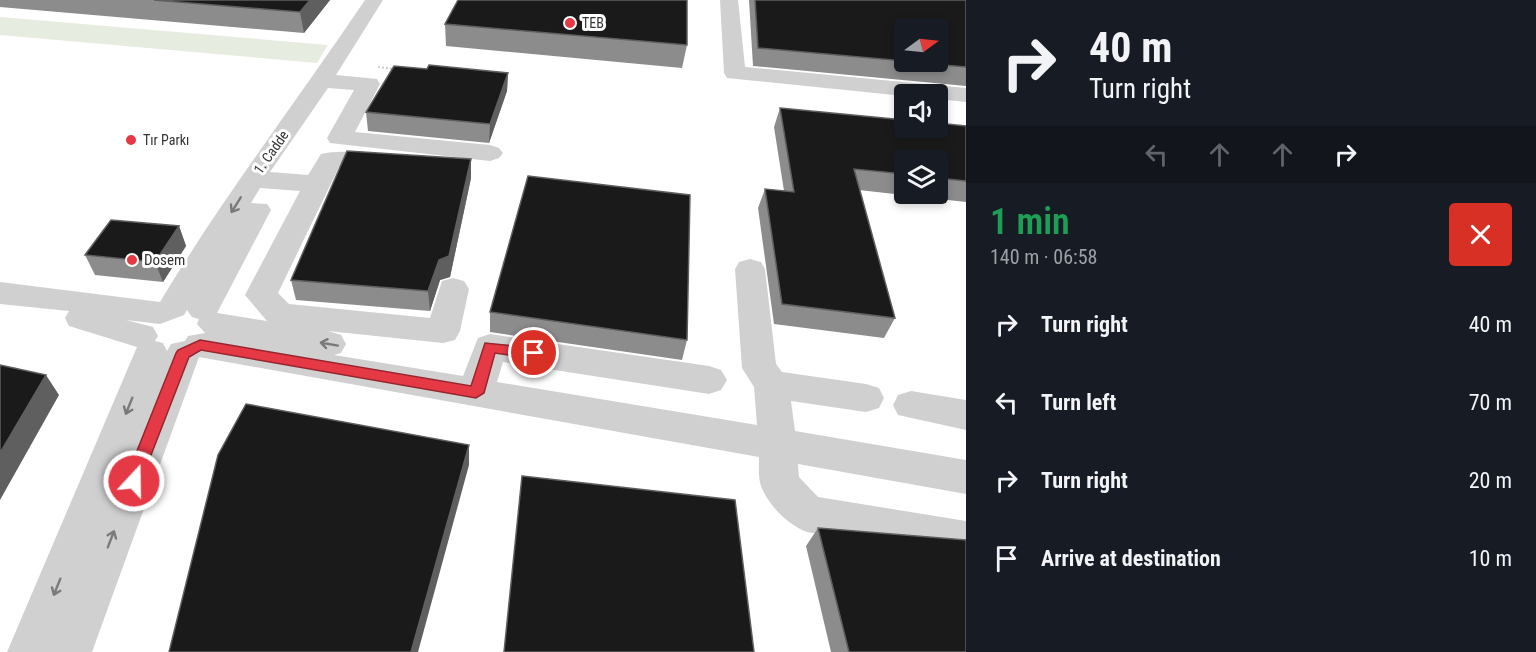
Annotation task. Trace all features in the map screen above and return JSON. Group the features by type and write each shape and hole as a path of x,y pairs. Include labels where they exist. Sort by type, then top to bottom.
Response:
{"street":[{"name":"1. Cadde","path":"329,81 374,0"},
{"name":"1. Cadde","path":"178,330 267,173 329,81 388,0"},
{"path":"729,0 735,73 966,96"},
{"path":"329,81 369,84 339,138 490,153"},
{"path":"379,163 330,159 261,295 280,315 443,331 453,288"},
{"path":"267,173 320,178"},
{"path":"750,269 759,368 772,384 780,484 807,514 966,540"},
{"path":"0,293 40,296 178,330"},
{"path":"0,300 77,317 178,330 775,433 966,456"},
{"path":"31,652 178,330"},
{"path":"68,652 178,330"},
{"path":"480,382 490,347 709,380"},
{"path":"772,384 866,398"},
{"path":"911,405 966,415"},
{"path":"775,433 966,477"}],"shaded area":[{"path":"0,17 328,45 317,63 0,35"}],"building":[{"path":"154,0 310,0 300,12"},
{"path":"458,0 687,0 687,45 445,24"},
{"path":"755,0 966,0 966,67 948,65 948,18 894,18 894,60 758,48"},
{"path":"429,65 508,73 490,124 366,112 394,66 427,69"},
{"path":"780,108 894,119 894,138 948,138 948,124 966,126 966,181 948,179 948,150 894,150 894,173 854,169 895,318 782,304 765,189 794,192"},
{"path":"347,151 471,159 449,256 439,260 428,291 291,280"},
{"path":"528,176 690,195 687,340 490,312"},
{"path":"111,220 179,226 155,262 85,255"},
{"path":"0,365 46,375 0,453"},
{"path":"246,404 469,445 411,652 169,652 218,455"},
{"path":"522,476 735,500 754,652 504,652"},
{"path":"818,528 966,540 966,652 849,652"}],"place":[{"name":"TEB","path":"570,23"},
{"name":"Tır Parkı","path":"131,140"},
{"name":"Dosem","path":"132,260"}],"route":[{"path":"134,481 183,353 200,345 476,393 490,347 534,353"}]}
